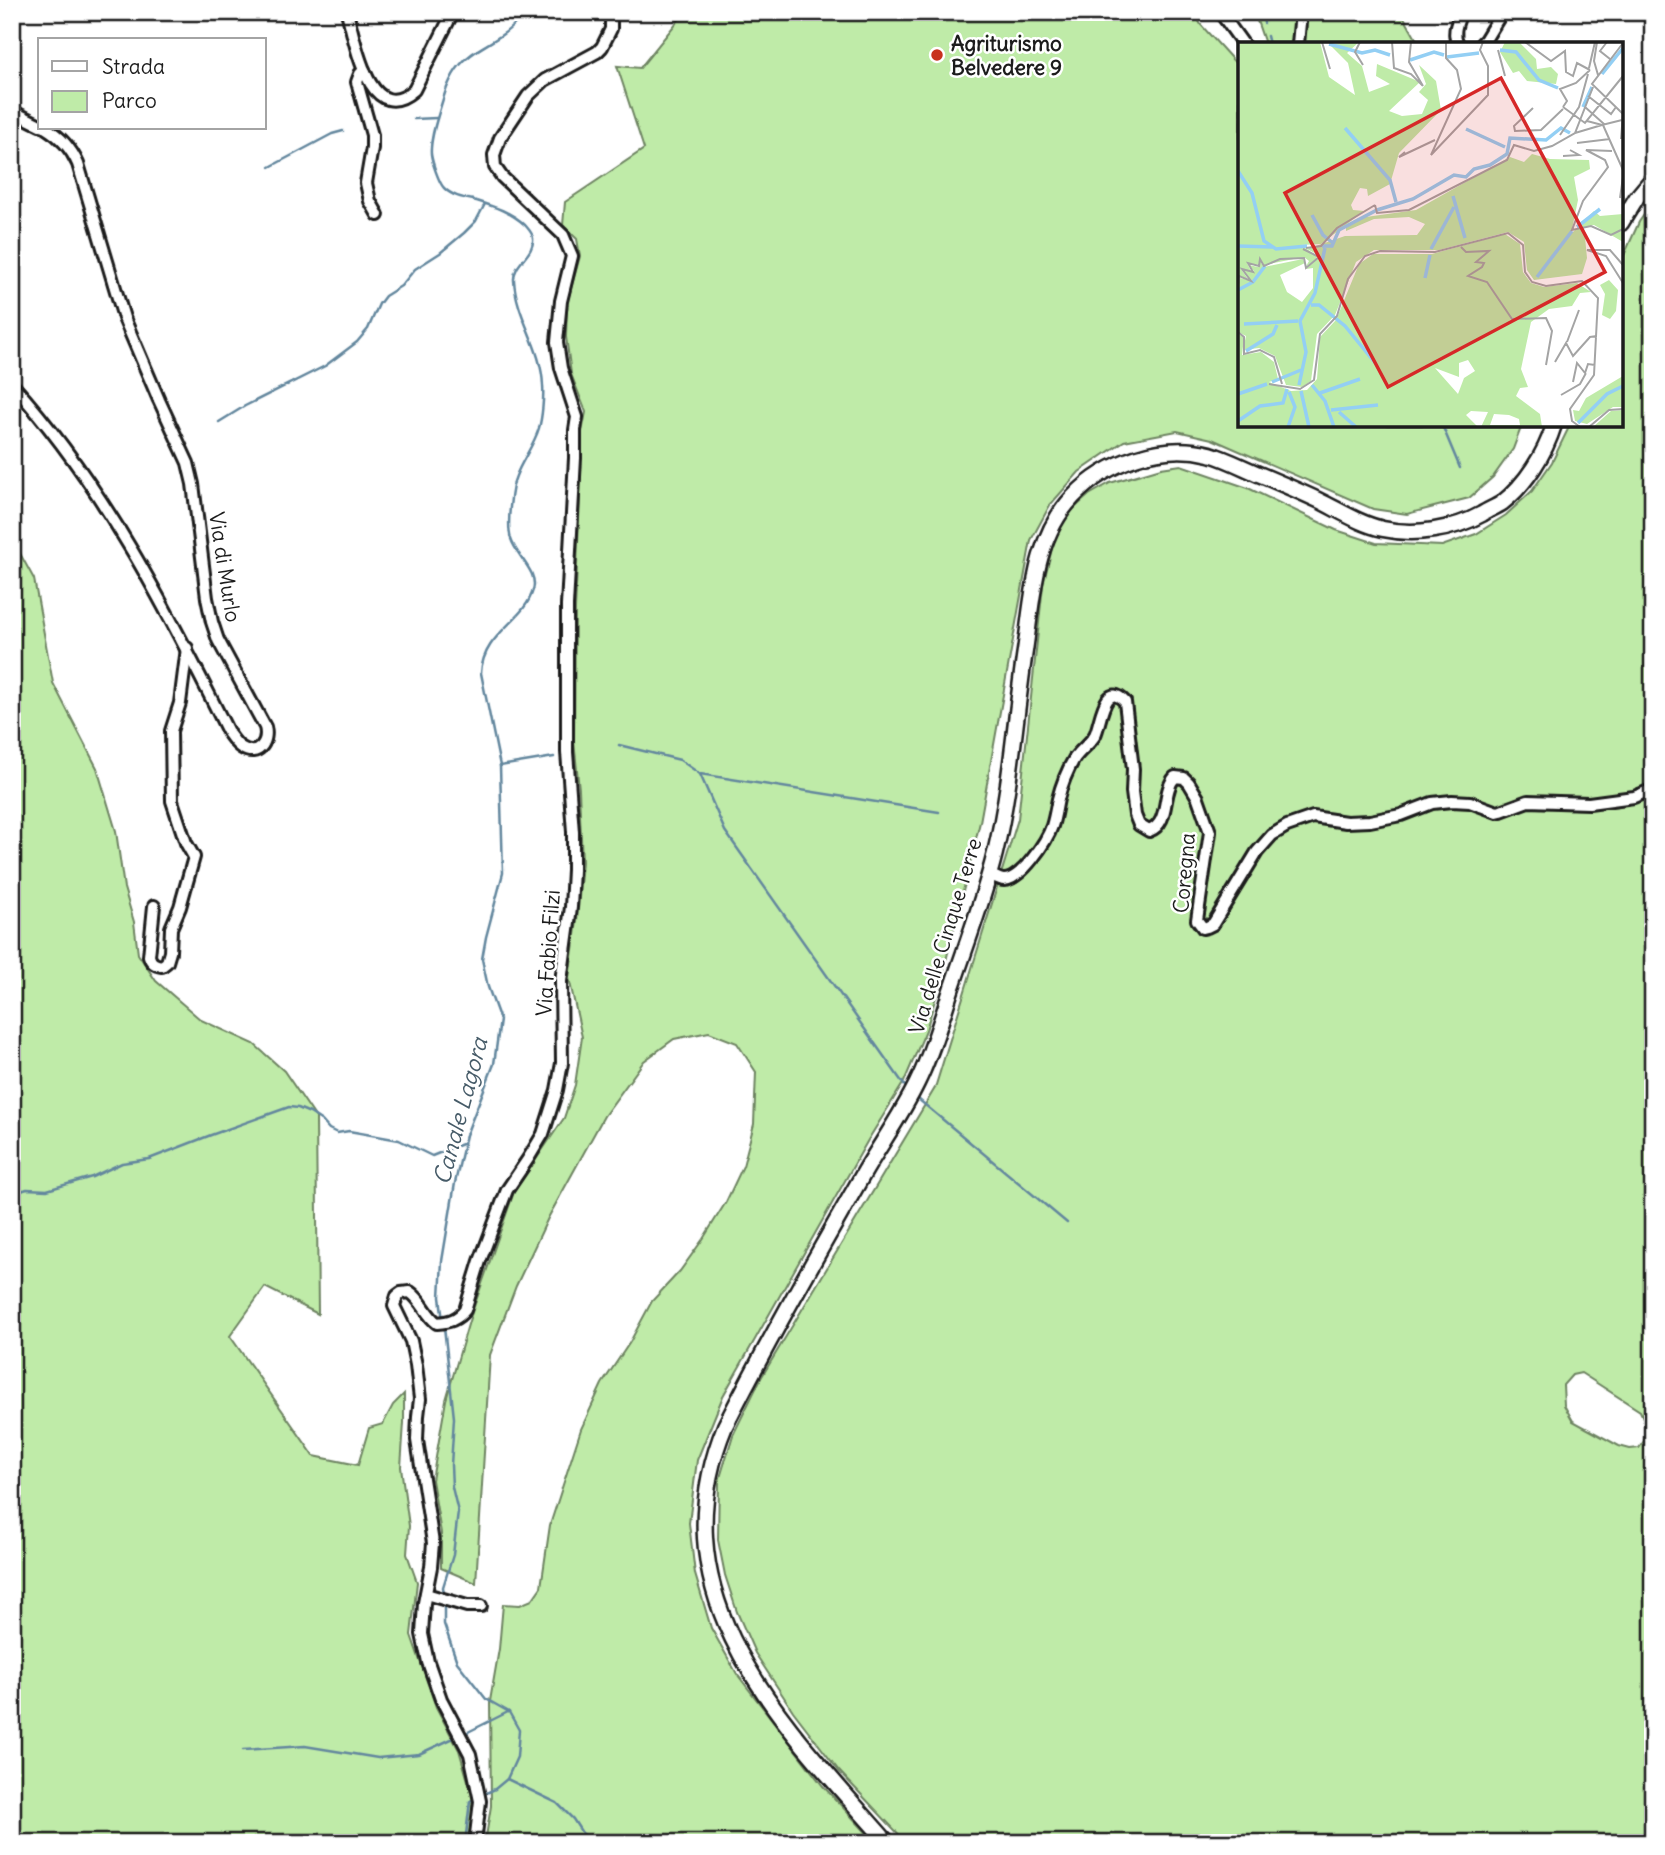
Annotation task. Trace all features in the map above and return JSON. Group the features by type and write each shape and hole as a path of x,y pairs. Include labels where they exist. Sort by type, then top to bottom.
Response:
{"main road":[{"path":"1623,220 1653,178"},
{"name":"Via delle Cinque Terre","path":"888,1843 800,1742 762,1691 729,1634 715,1599 710,1575 705,1541 705,1504 715,1450 725,1426 867,1168 899,1117 927,1062 996,850 1037,571 1050,530 1074,496 1090,482 1124,462 1168,452 1208,454 1229,461 1383,529 1427,531 1448,527 1473,519 1501,504 1534,466 1553,427"}],"street":[{"path":"347,12 371,86 382,96 392,100 407,97 414,90 453,12"},
{"name":"Via Fabio Filzi","path":"475,1843 480,1801 470,1754 441,1699 422,1634 432,1596 433,1543 417,1440 421,1399 411,1340 394,1306 397,1296 405,1292 413,1294 437,1323 461,1316 471,1296 507,1190 543,1134 552,1111 562,1063 561,981 573,870 567,752 567,606 577,417 561,368 557,342 561,301 572,256 563,235 502,177 495,167 494,155 500,138 528,96 545,80 597,52 607,40 611,29 611,12"},
{"path":"1220,12 1242,42"},
{"path":"1298,42 1301,12"},
{"path":"1457,42 1454,29 1461,12"},
{"path":"1483,42 1502,12"},
{"path":"364,70 357,82 372,135 366,183 370,201 378,215"},
{"path":"12,111 38,124"},
{"name":"Via di Murlo","path":"12,384 42,417 95,491 143,567 235,742 249,751 259,749 267,737 265,726 218,640 212,622 188,463 124,318 78,164 63,140 49,130"},
{"path":"154,906 149,956 155,965 162,966 167,962 170,952 171,928 194,857 186,843 172,801 172,731 180,703 187,648"},
{"name":"Coregna","path":"989,874 1001,880 1008,880 1021,871 1037,853 1052,827 1059,797 1074,759 1094,736 1105,701 1111,696 1117,696 1125,702 1133,769 1133,804 1139,825 1149,831 1157,827 1163,817 1169,784 1175,777 1184,778 1198,799 1210,832 1197,920 1201,927 1205,928 1213,924 1257,852 1272,835 1287,826 1313,817 1346,822 1370,821 1401,815 1432,803 1452,801 1471,802 1501,811 1528,801 1589,803 1634,797 1653,789"},
{"path":"432,1596 467,1606 481,1606"}],"green space":[{"path":"685,12 1194,12 1201,25 1238,66 1238,427 1521,427 1513,449 1493,477 1469,498 1407,514 1373,509 1212,439 1177,431 1124,441 1079,472 1050,505 1031,540 980,822 943,973 926,1030 904,1082 868,1140 723,1396 697,1460 689,1523 695,1574 711,1628 737,1674 823,1786 876,1843 485,1843 491,1806 490,1701 503,1604 520,1605 532,1600 541,1587 550,1525 581,1429 602,1384 630,1342 652,1301 680,1271 703,1239 726,1202 743,1166 754,1124 756,1072 737,1043 709,1032 674,1039 644,1061 604,1116 548,1218 516,1286 490,1355 476,1583 441,1568 441,1533 432,1480 446,1400 469,1321 514,1192 564,1118 575,1085 582,1037 569,978 582,862 574,741 575,610 581,437 586,412 571,374 566,337 567,303 580,256 577,239 563,225 565,202 644,149 617,66 640,68"},
{"path":"1254,12 1401,12 1418,42 1264,42"},
{"path":"1653,202 1653,1843 907,1843 839,1771 793,1711 755,1653 725,1575 718,1540 719,1481 733,1435 761,1378 935,1088 1018,819 1043,585 1056,532 1069,513 1089,495 1110,483 1181,465 1248,488 1336,530 1376,543 1442,546 1476,534 1506,515 1532,491 1552,462 1569,427 1623,427 1623,258 1639,222","holes":["1581,1373 1640,1411 1648,1428 1639,1448 1619,1446 1573,1421 1564,1405 1563,1385 1572,1375"]},
{"path":"12,539 34,579 53,683 97,768 116,831 124,888 134,922 138,954 156,981 201,1020 254,1044 284,1071 316,1118 318,1314 265,1287 230,1336 314,1456 358,1465 369,1428 383,1424 393,1405 404,1394 401,1467 409,1526 407,1554 417,1582 411,1635 436,1707 459,1750 473,1798 468,1843 12,1843"}],"waterway":[{"name":"Canale Lagora","path":"443,1321 440,1297 442,1261 455,1183 466,1135 494,1064 500,1020 488,987 482,959 503,873 500,766 481,673 483,659 489,648 521,611 533,590 530,570 511,539 509,519 515,480 539,428 543,391 542,372 519,307 514,280 517,269 533,244 532,234 525,225 507,213 447,191 438,177 431,149 443,99 456,70 464,60 498,38 526,12"},
{"path":"1262,12 1264,23"},
{"path":"1267,36 1268,42"},
{"path":"414,119 437,118"},
{"path":"270,167 332,134 343,131"},
{"path":"219,422 325,366 357,342 368,329 385,296 401,286 415,269 464,233 476,221 485,204"},
{"path":"1443,427 1460,468"},
{"path":"619,745 680,760 700,774 939,812"},
{"path":"500,766 554,757"},
{"path":"700,774 725,831 907,1089"},
{"path":"918,1099 1067,1223"},
{"path":"12,1194 27,1189 47,1190 92,1177 122,1163 149,1159 289,1107 310,1113 337,1133 349,1131 399,1140 432,1156 464,1143"},
{"name":"Canale Lagora","path":"444,1327 454,1418 452,1487 458,1512 453,1555 443,1587 444,1594"},
{"name":"Canale Lagora","path":"444,1604 444,1624 457,1662 486,1699 509,1712 519,1730 517,1757 507,1779 482,1795"},
{"path":"464,1734 508,1712"},
{"path":"243,1750 305,1746 378,1758 419,1754 458,1736"},
{"path":"507,1779 557,1803 594,1843"},
{"name":"Canale Lagora","path":"465,1843 470,1801 476,1798"}],"place":[{"name":"Agriturismo Belvedere 9","path":"937,55"}]}
